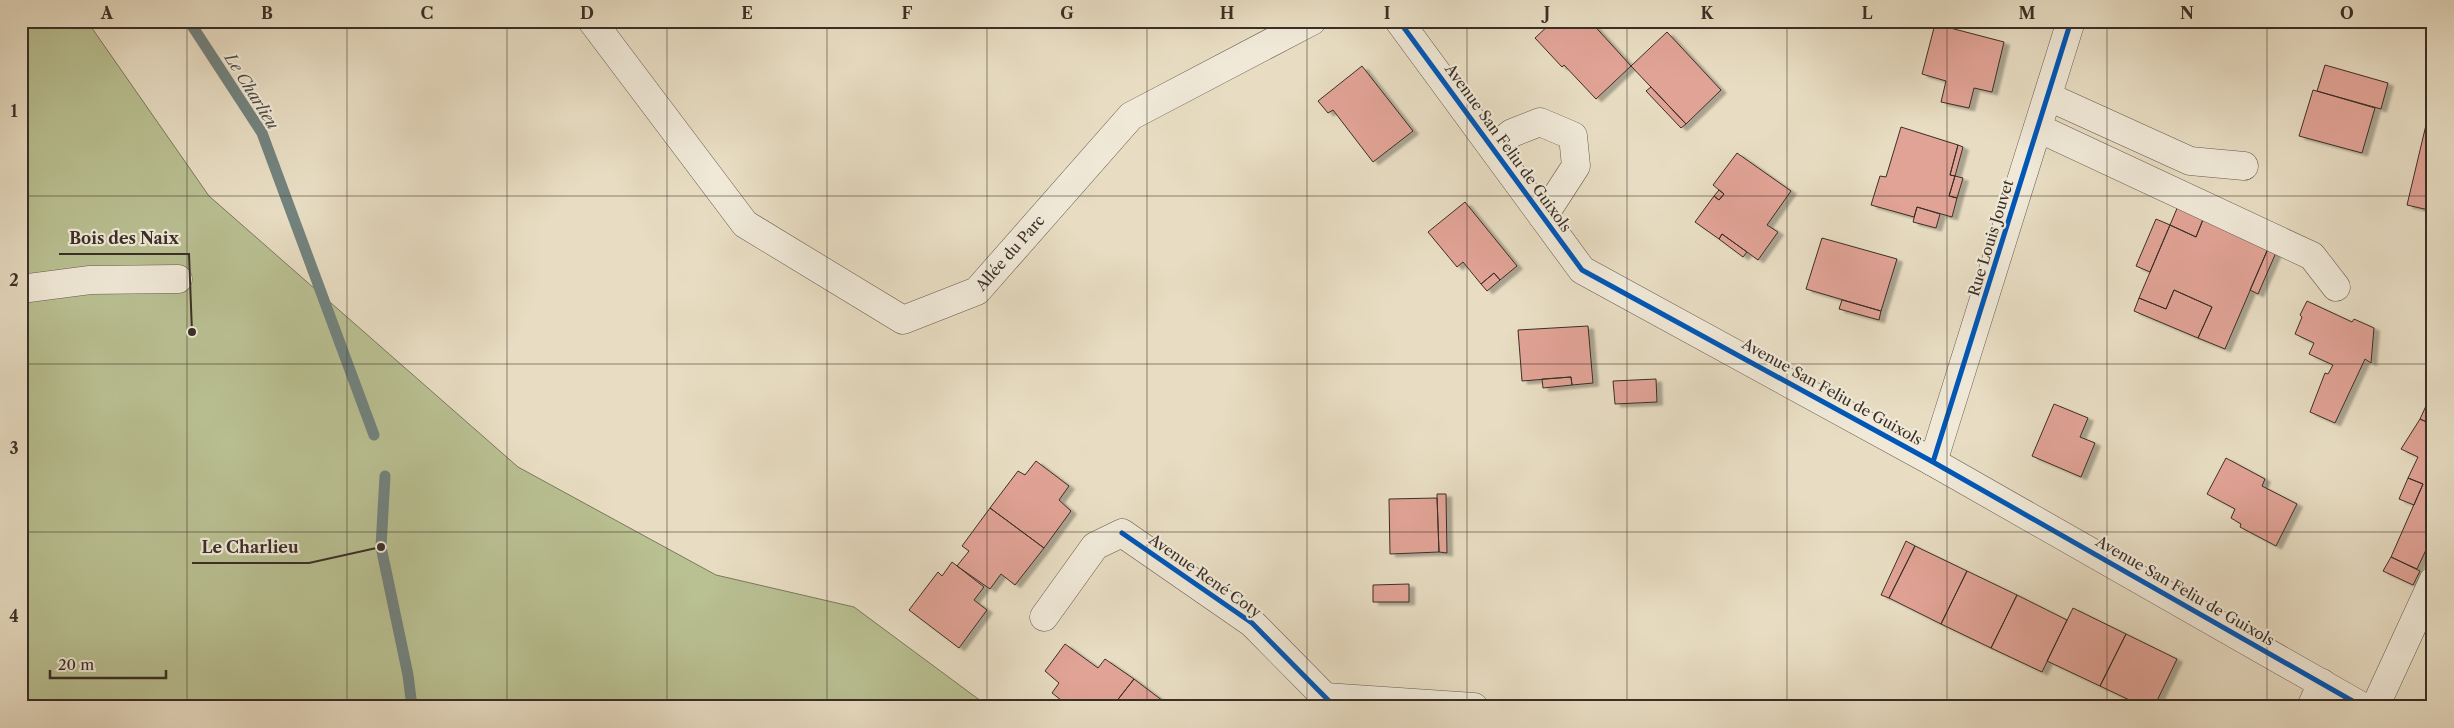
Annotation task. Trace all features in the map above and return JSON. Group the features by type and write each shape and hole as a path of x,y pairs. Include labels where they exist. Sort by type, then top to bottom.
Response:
{"street":[{"name":"Allée du Parc","path":"592,21 745,224 903,320 977,291 1130,116 1312,21"},
{"name":"Avenue San Feliu de Guixols","path":"1399,21 1582,270 1933,462 2316,695 2363,707"},
{"name":"Rue Louis Jouvet","path":"1933,462 2071,21"},
{"path":"2048,96 2190,161 2244,166"},
{"path":"1493,148 1512,132 1540,122 1573,136 1576,166 1543,217"},
{"path":"2038,128 2312,256 2336,287"},
{"path":"21,289 90,280 178,279"},
{"name":"Avenue René Coty","path":"1044,617 1095,546 1122,533 1252,624 1330,702"},
{"path":"2375,707 2433,581"},
{"path":"1330,702 1474,707"}],"green space":[{"path":"21,21 87,21 209,196 518,467 716,575 854,607 989,707 21,707"}],"building":[{"path":"1553,21 1590,21 1631,66 1596,99 1535,38"},
{"path":"1935,24 2004,42 1992,92 1974,88 1969,108 1941,102 1946,81 1922,74"},
{"path":"1667,32 1721,90 1686,124 1631,66"},
{"path":"2325,65 2388,83 2381,109 2317,91"},
{"path":"1362,66 1413,131 1373,162 1333,110 1328,113 1318,101"},
{"path":"1651,87 1686,124 1681,128 1646,91"},
{"path":"2313,90 2375,108 2362,153 2299,136"},
{"path":"2426,125 2433,126 2433,211 2407,205"},
{"path":"1901,127 1958,145 1950,175 1955,176 1949,196 1957,198 1952,217 1917,207 1914,217 1871,205 1880,176 1886,177"},
{"path":"1958,145 1963,147 1955,176 1950,175"},
{"path":"1737,153 1791,191 1767,225 1778,232 1758,260 1722,234 1719,239 1695,222 1714,196 1719,200 1724,194 1713,185"},
{"path":"1955,176 1963,178 1957,198 1949,196"},
{"path":"1719,190 1724,194 1719,200 1714,196"},
{"path":"1465,202 1517,266 1500,280 1494,273 1481,284 1463,262 1457,267 1428,232"},
{"path":"2178,206 2204,217 2196,237 2170,225"},
{"path":"1917,207 1940,214 1936,228 1913,222"},
{"path":"2204,217 2270,244 2225,349 2198,338 2212,307 2174,290 2166,309 2139,298 2170,225 2196,237"},
{"path":"2156,219 2170,225 2150,272 2136,266"},
{"path":"1722,234 1747,252 1743,257 1719,239"},
{"path":"1822,238 1897,259 1881,311 1806,289"},
{"path":"2270,244 2278,248 2258,294 2250,290"},
{"path":"1494,273 1500,280 1487,291 1481,284"},
{"path":"2174,290 2212,307 2198,338 2134,311 2139,298 2166,309"},
{"path":"1842,300 1881,311 1879,320 1839,309"},
{"path":"2307,301 2352,322 2354,319 2374,328 2371,363 2365,359 2335,423 2310,412 2325,373 2328,374 2333,365 2309,354 2314,343 2295,334 2302,317 2300,315"},
{"path":"1588,326 1593,383 1572,385 1571,377 1522,381 1518,330"},
{"path":"1571,377 1572,385 1543,388 1542,379"},
{"path":"1656,379 1657,402 1615,404 1613,381"},
{"path":"2431,395 2433,396 2433,425 2420,419"},
{"path":"2054,404 2088,418 2080,437 2095,443 2081,477 2032,456"},
{"path":"2420,419 2433,425 2433,535 2417,569 2391,557 2423,484 2408,478 2418,457 2401,449"},
{"path":"2226,458 2265,479 2262,486 2297,504 2276,546 2240,527 2241,524 2231,518 2235,509 2207,494"},
{"path":"1036,461 1069,486 1059,500 1071,511 1044,548 990,508 1018,471 1025,475"},
{"path":"2408,478 2423,484 2414,505 2399,499"},
{"path":"1437,494 1446,494 1447,553 1439,552"},
{"path":"1437,498 1439,552 1390,554 1389,499"},
{"path":"990,508 1044,548 1015,585 1001,574 990,589 957,566 969,551 962,546"},
{"path":"1906,541 1915,546 1889,598 1881,595"},
{"path":"1915,546 1967,571 1941,624 1889,598"},
{"path":"2391,557 2420,571 2413,585 2383,571"},
{"path":"952,562 984,587 974,600 987,610 959,648 909,610 938,572 942,576"},
{"path":"1967,571 2017,595 1991,648 1941,624"},
{"path":"1409,584 1409,602 1373,602 1373,585"},
{"path":"2017,595 2067,620 2042,672 1991,648"},
{"path":"2073,608 2126,634 2100,686 2047,661"},
{"path":"2126,634 2177,659 2154,707 2144,707 2100,686"},
{"path":"1065,644 1098,668 1105,659 1134,679 1112,707 1070,707 1052,693 1059,683 1045,671"},
{"path":"1134,679 1163,701 1159,707 1112,707"}],"waterway":[{"name":"Le Charlieu","path":"189,21 262,133 374,435"},
{"name":"Le Charlieu","path":"385,476 381,547 408,675 412,707"}],"cycle path":[{"path":"1399,21 1582,270 1933,462 2363,707"},
{"path":"1933,462 2071,21"},
{"path":"1122,533 1252,623 1335,707"}],"place":[{"name":"Bois des Naix","path":"192,332"},
{"name":"Le Charlieu","path":"381,547"}]}
